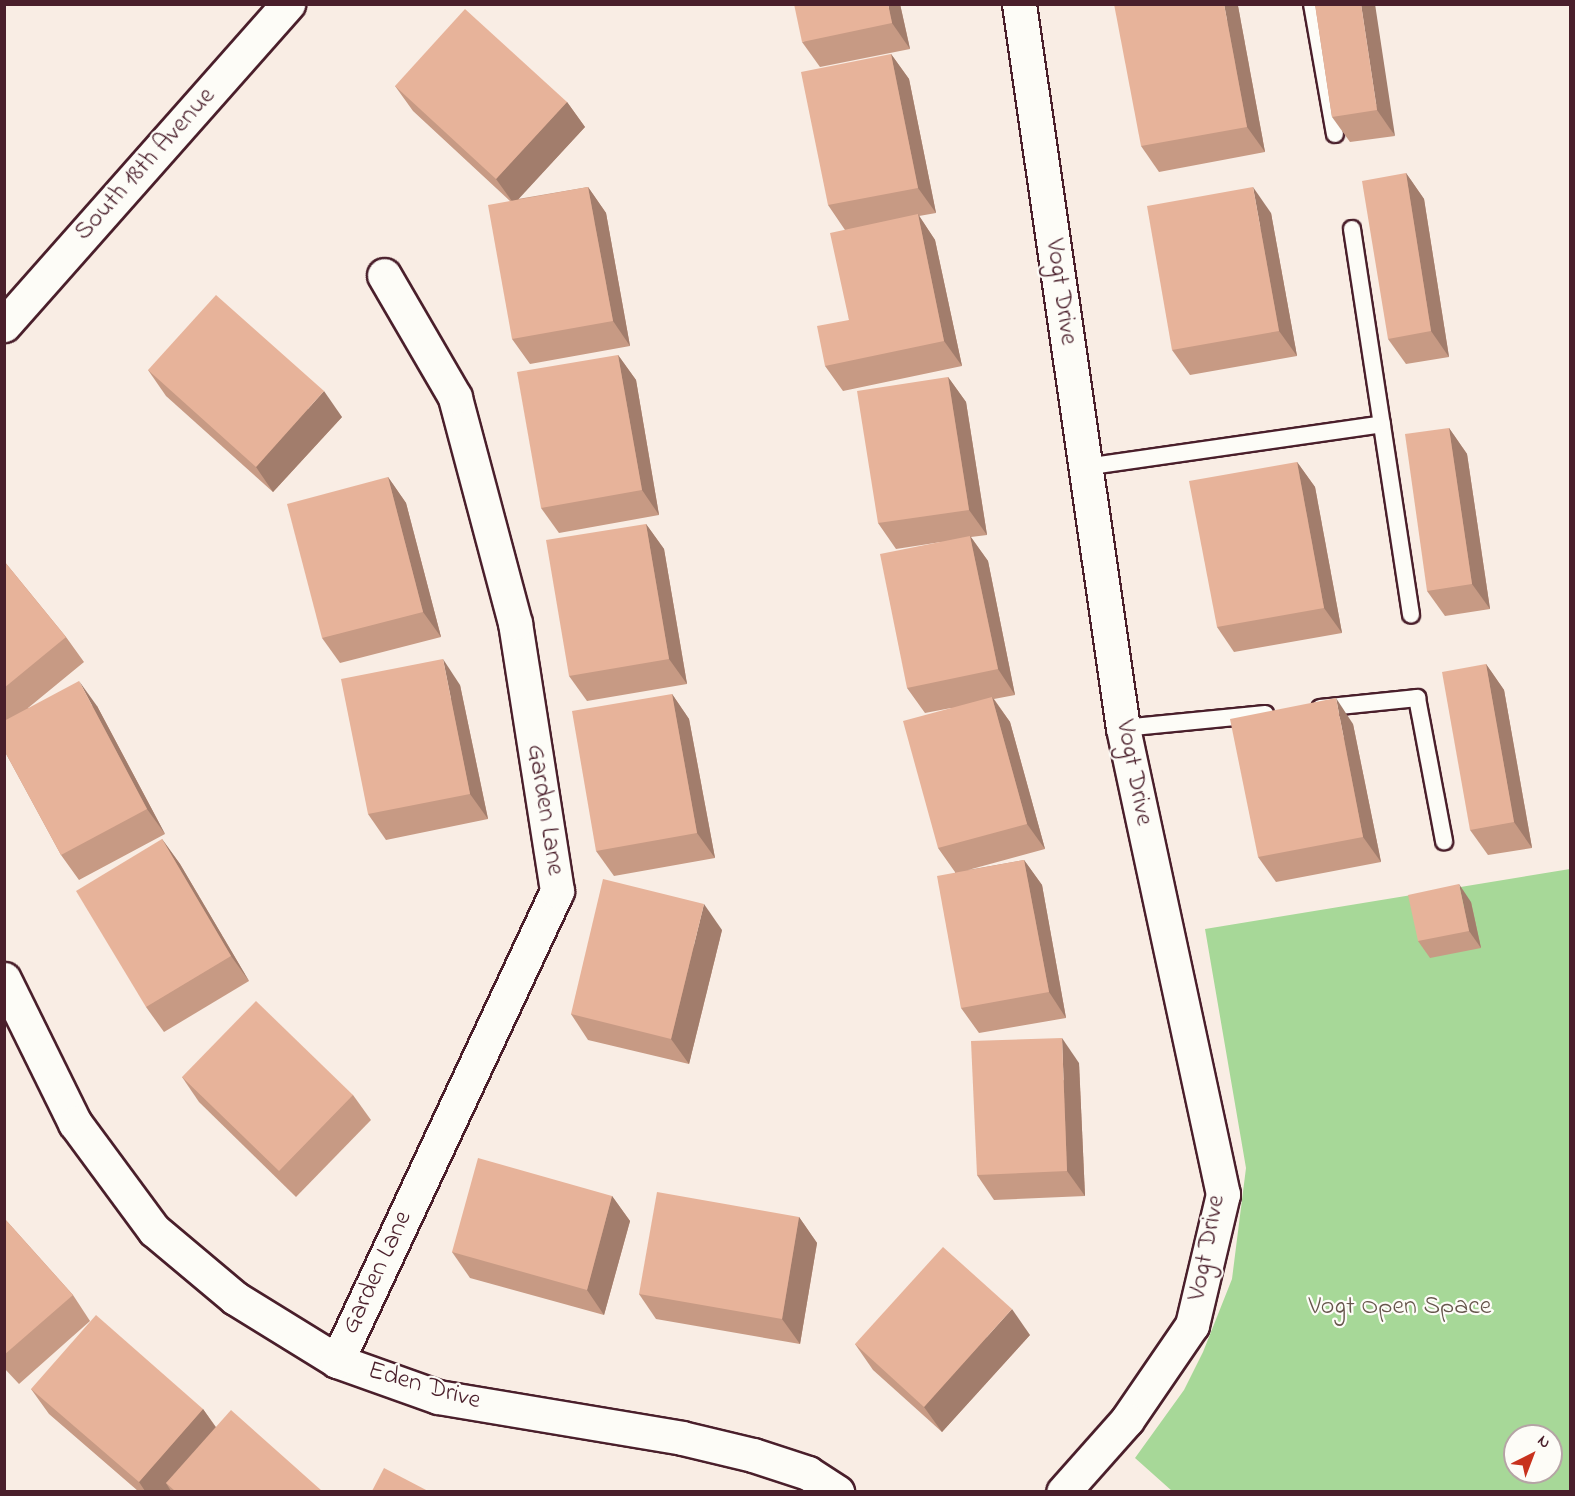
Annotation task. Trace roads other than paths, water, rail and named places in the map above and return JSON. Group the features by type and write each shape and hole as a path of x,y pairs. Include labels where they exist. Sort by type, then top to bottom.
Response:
{"street":[{"name":"South 18th Avenue","path":"4,325 288,4"},
{"name":"Vogt Drive","path":"1019,4 1123,728 1223,1194 1192,1325 1127,1420 1063,1491"},
{"name":"Garden Lane","path":"337,1361 557,891 515,623 455,397 384,275"},
{"name":"Eden Drive","path":"4,979 75,1123 154,1230 235,1298 337,1361 438,1397 682,1438 753,1455 808,1473 837,1491"}],"lane":[{"path":"1312,4 1335,134"},
{"path":"1352,229 1411,615"},
{"path":"1085,467 1382,424"},
{"path":"1123,728 1417,698 1444,841"}],"park label":[{"name":"Vogt Open Space","path":"1400,1308"}]}
